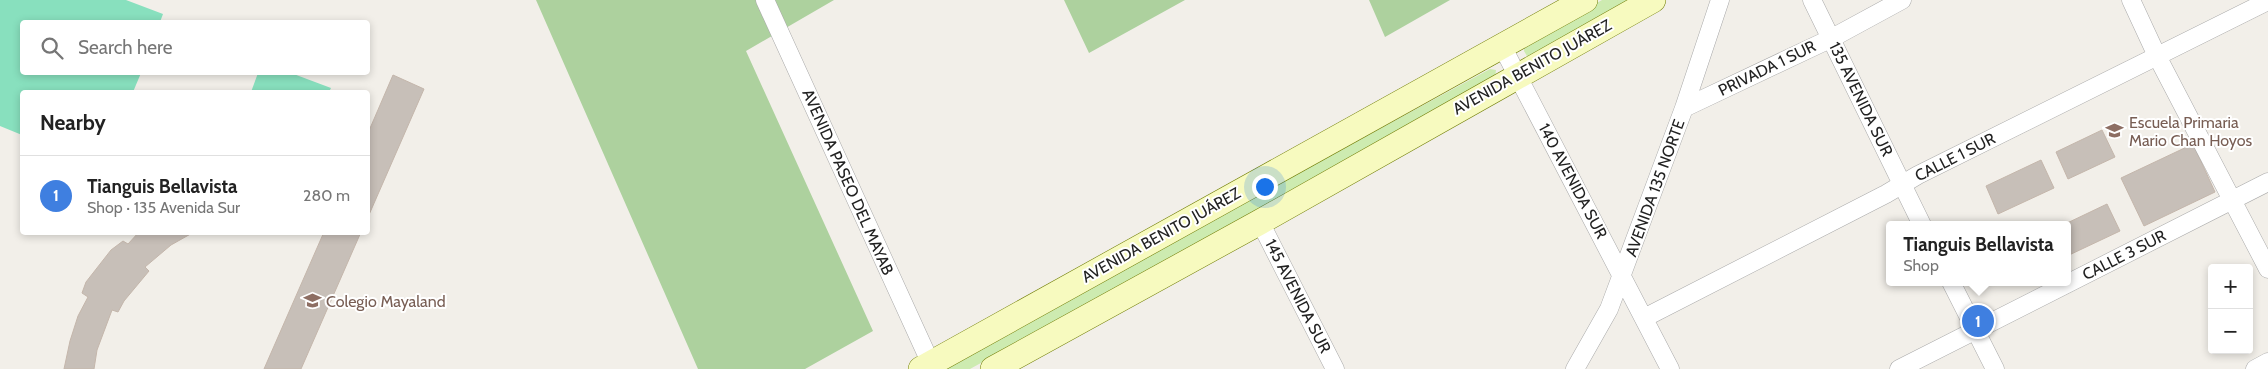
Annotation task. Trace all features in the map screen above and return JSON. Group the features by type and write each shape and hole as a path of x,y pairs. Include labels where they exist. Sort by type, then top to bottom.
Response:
{"main road":[{"name":"AVENIDA BENITO JUÁREZ","path":"926,366 1585,0"},
{"name":"AVENIDA BENITO JUÁREZ","path":"993,369 1260,222 1652,0"}],"street":[{"name":"AVENIDA PASEO DEL MAYAB","path":"765,0 926,366"},
{"name":"AVENIDA 135 NORTE","path":"1576,369 1609,309 1684,108 1720,0"},
{"name":"135 AVENIDA SUR","path":"1812,0 1920,221"},
{"name":"PRIVADA 1 SUR","path":"1684,108 1832,38 1902,0"},
{"path":"2130,0 2157,56 2268,269"},
{"name":"CALLE 1 SUR","path":"1644,318 1902,184 2268,1"},
{"name":"140 AVENIDA SUR","path":"1502,46 1670,369"},
{"name":"CALLE 3 SUR","path":"2071,283 2268,182"},
{"name":"145 AVENIDA SUR","path":"1260,222 1336,369"},
{"path":"1953,286 1995,369"},
{"name":"CALLE 3 SUR","path":"1899,369 2065,286"},
{"path":"2255,369 2268,362"}],"green space":[{"path":"0,0 126,0 163,14 161,20 20,20 20,75 140,75 134,90 20,90 20,134 0,126"},
{"path":"536,0 834,0 746,51 873,331 805,369 698,369"},
{"path":"1064,0 1185,0 1089,53"},
{"path":"1369,0 1450,0 1385,37"},
{"path":"1602,0 1639,0 1538,56 1527,56 1524,51 1525,44"},
{"path":"1490,69 1496,70 1495,79 970,369 943,369 1134,262"},
{"path":"257,75 296,75 331,88 330,90 252,90"}],"building":[{"path":"393,75 424,89 370,212 370,128"},
{"path":"2102,130 2115,157 2068,179 2056,152"},
{"path":"2193,144 2215,192 2144,226 2121,178"},
{"path":"2041,160 2054,188 1998,214 1986,186"},
{"path":"2107,204 2120,231 2071,254 2071,221"},
{"path":"136,235 189,235 171,245 145,267 149,271 124,301 118,312 112,310 97,350 94,369 64,369 78,316 88,297 82,293 86,282 111,250 123,241 128,244"},
{"name":"Colegio Mayaland","path":"323,235 360,235 301,369 264,369"}],"place":[{"name":"Escuela Primaria Mario Chan Hoyos","path":"2115,131"},
{"name":"Colegio Mayaland","path":"312,301"},
{"name":"Tianguis Bellavista","path":"1978,321"}]}
